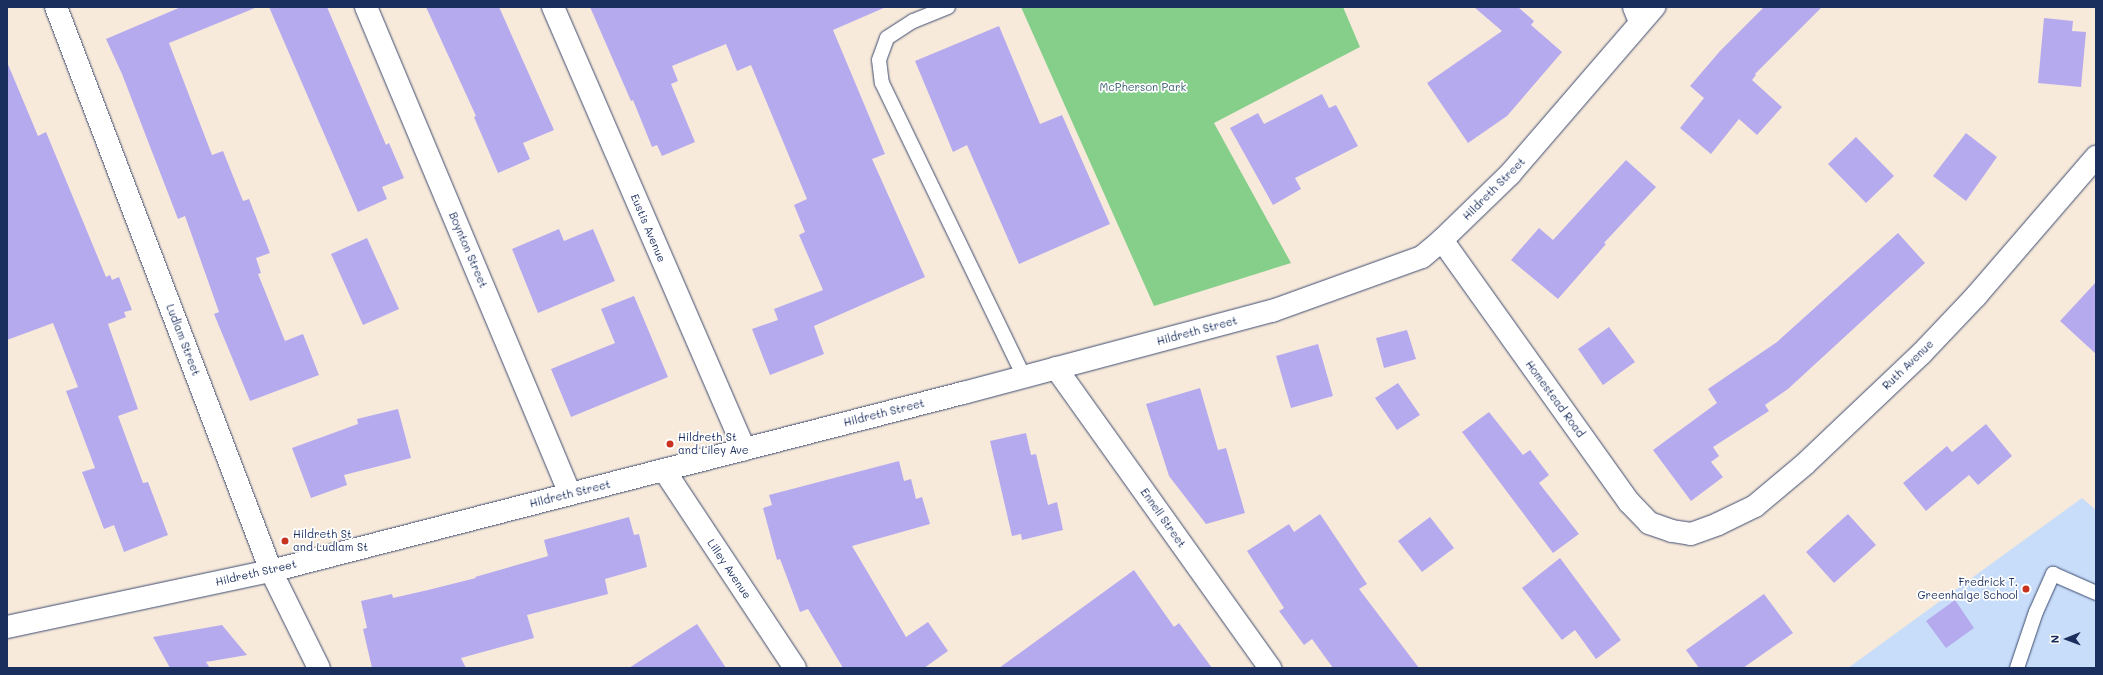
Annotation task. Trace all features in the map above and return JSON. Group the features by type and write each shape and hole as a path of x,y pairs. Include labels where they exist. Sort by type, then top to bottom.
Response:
{"street":[{"name":"Ludlam Street","path":"56,7 270,571 319,668"},
{"name":"Boynton Street","path":"366,7 570,494"},
{"name":"Eustis Avenue","path":"553,7 744,449"},
{"name":"Hildreth Street","path":"7,626 270,571 1056,368 1272,311 1422,257 1442,240 1510,174 1642,12"},
{"name":"Ruth Avenue","path":"1688,533 1718,524 1755,506 1805,464 1922,353 1976,296 2096,157"},
{"name":"Homestead Road","path":"1442,240 1629,502 1649,523 1672,531 1688,533"},
{"name":"Ennell Street","path":"1056,368 1270,668"},
{"name":"Lilley Avenue","path":"664,470 795,668"}],"lane":[{"path":"948,7 913,20 887,38 879,60 882,83 1024,376"},
{"path":"2017,668 2036,612 2053,574 2096,593"}],"shaded area":[{"name":"Fredrick T. Greenhalge School","path":"2082,498 2096,510 2096,668 1848,668"}],"green space":[{"name":"McPherson Park","path":"1021,7 1343,7 1360,47 1214,123 1291,263 1154,306"}],"building":[{"path":"181,7 255,8 169,43 212,155 223,151 243,201 249,199 270,253 256,258 261,273 258,274 285,341 303,334 319,375 250,401 214,314 219,312 185,216 178,219 122,74 106,39"},
{"path":"269,7 327,7 386,145 389,143 404,178 382,187 387,199 358,212"},
{"path":"426,7 499,7 554,130 523,143 530,159 498,173 474,117 476,116"},
{"path":"590,7 886,7 833,30 885,154 872,159 925,277 814,326 824,354 770,375 752,329 778,320 774,309 823,290 799,235 805,232 794,205 807,199 751,65 737,71 726,44 672,66 678,81 671,84 695,142 662,156 657,145 652,147 633,100 631,101"},
{"path":"1474,7 1518,7 1534,21 1531,25 1562,52 1507,116 1468,143 1427,83 1502,31"},
{"path":"1764,7 1822,7 1755,74 1756,75 1752,80 1782,107 1757,135 1739,119 1711,154 1680,128 1704,98 1690,86 1720,51"},
{"path":"2044,18 2073,21 2072,31 2086,32 2081,87 2038,83"},
{"path":"999,26 1040,124 1062,115 1110,224 1019,264 967,145 953,152 915,61"},
{"path":"7,62 38,136 46,132 106,277 110,275 112,280 119,277 132,310 124,312 126,317 108,324 138,409 118,416 143,483 148,482 168,535 124,552 114,525 104,529 82,472 95,468 66,391 78,387 53,323 7,340"},
{"path":"1322,94 1329,108 1336,105 1358,146 1295,178 1301,189 1273,205 1230,128 1258,113 1264,124"},
{"path":"1966,133 1997,157 1966,201 1933,176"},
{"path":"1856,137 1894,176 1866,203 1828,164"},
{"path":"1626,160 1656,187 1604,243 1606,244 1558,299 1511,260 1539,228 1553,240"},
{"path":"559,229 564,241 593,229 615,281 538,313 512,249"},
{"path":"1898,233 1925,263 1788,389 1765,405 1769,411 1713,447 1719,456 1711,462 1723,477 1691,501 1653,450 1717,403 1708,389 1777,342"},
{"path":"367,238 399,309 363,325 331,254"},
{"path":"2096,282 2096,354 2060,321"},
{"path":"634,296 668,377 571,417 551,369 615,343 601,309"},
{"path":"1609,327 1635,362 1603,385 1578,349"},
{"path":"1407,330 1416,359 1384,368 1376,338"},
{"path":"1318,344 1333,396 1291,408 1276,356"},
{"path":"1398,383 1420,415 1397,430 1375,398"},
{"path":"1200,388 1218,450 1226,448 1245,513 1206,524 1169,476 1146,404"},
{"path":"398,409 411,458 344,475 347,485 311,498 292,448 358,424 357,419"},
{"path":"1489,412 1523,455 1530,450 1549,475 1539,483 1579,534 1553,553 1462,432"},
{"path":"1986,424 2012,456 1978,485 1969,475 1926,511 1903,483 1947,446 1952,452"},
{"path":"1026,433 1031,455 1036,454 1048,505 1057,502 1063,530 1022,540 1021,534 1012,536 990,441"},
{"path":"899,461 904,481 911,479 916,499 922,497 930,524 852,546 906,637 928,622 948,651 924,668 843,668 808,609 800,612 780,559 777,560 763,508 772,505 769,495"},
{"path":"1320,514 1367,584 1359,589 1419,668 1333,668 1312,639 1304,645 1279,611 1284,608 1247,551 1289,524 1294,532"},
{"path":"1848,514 1876,545 1834,583 1806,552"},
{"path":"629,517 634,535 639,534 647,567 605,579 608,594 527,615 534,638 461,658 466,668 372,668 363,629 367,628 361,601 392,594 393,598 428,590 476,578 475,577 548,556 544,540"},
{"path":"1430,517 1454,548 1422,572 1398,541"},
{"path":"1560,558 1621,640 1596,659 1575,630 1562,640 1522,588"},
{"path":"1134,570 1174,627 1179,623 1212,668 999,668"},
{"path":"1764,594 1793,633 1743,668 1699,668 1686,650"},
{"path":"1955,600 1974,628 1946,648 1926,621"},
{"path":"697,624 726,668 629,668"},
{"path":"222,625 247,655 206,662 210,668 170,668 153,637"}],"place":[{"name":"Hildreth St and Liley Ave","path":"670,444"},
{"name":"Hildreth St and Ludlam St","path":"285,541"},
{"name":"Fredrick T. Greenhalge School","path":"2026,589"}]}
